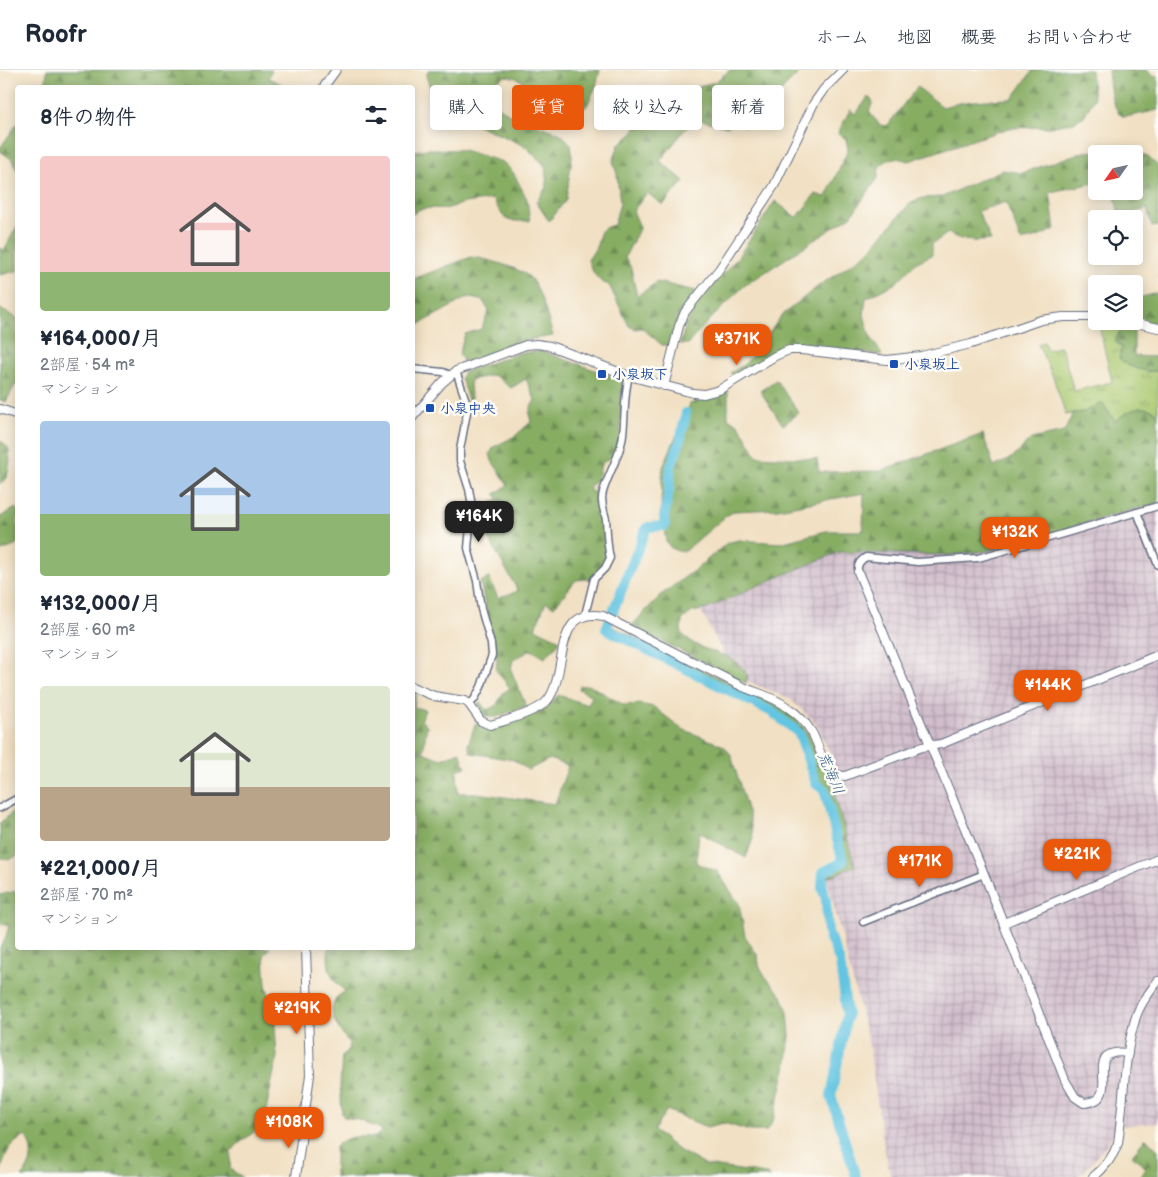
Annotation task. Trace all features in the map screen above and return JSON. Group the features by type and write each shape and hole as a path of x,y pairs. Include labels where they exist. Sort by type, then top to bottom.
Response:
{"street":[{"path":"324,85 336,70"},
{"path":"664,386 679,326 685,312 720,268 774,186 814,104 824,89 843,70"},
{"path":"415,415 453,373 513,348 537,344 550,346 629,376 692,393 704,394 719,390 775,356 789,350 887,360 921,356 971,344 1041,320 1063,317 1088,317"},
{"path":"1143,324 1158,328"},
{"path":"415,369 453,373"},
{"path":"453,373 468,407 460,450 460,462 469,489 472,506 468,548 477,581 481,609 491,644 492,655 480,688 470,704"},
{"path":"585,615 594,579 605,568 610,558 602,498 622,441 626,387 629,376"},
{"path":"0,409 15,414"},
{"path":"1128,1052 1111,1052 1105,1056 1103,1062 1103,1090 1095,1100 1084,1103 1074,1097 1065,1080 1004,923 858,572 858,566 860,561 866,557 931,562 978,558 1158,506"},
{"path":"1137,512 1158,565"},
{"path":"415,689 434,696 464,701 470,704 482,721 490,725 533,710 544,703 550,696 557,681 561,650 572,626 579,618 585,615 603,616 745,688 784,704 798,715 812,731 828,769 836,775 845,776 922,747 941,744 1158,654"},
{"path":"0,808 15,800"},
{"path":"1004,923 1158,860"},
{"path":"863,922 984,874"},
{"path":"296,1177 310,1075 306,950"},
{"path":"1092,1177 1107,1164 1114,1154 1118,1143 1128,1052 1134,1020 1140,1007 1158,981"}],"shaded area":[{"path":"1158,502 1158,1123 1116,1126 1110,1140 1085,1171 1076,1177 891,1177 884,1147 869,1045 827,878 855,866 831,783 832,758 816,723 790,699 735,676 701,611 839,552 949,555 987,551"}],"green space":[{"path":"47,70 272,70 268,78 284,85 45,85"},
{"path":"429,70 600,70 596,85 594,85 594,90 587,106 584,108 584,85 528,85 517,78 506,76 489,85 430,85 430,87 426,76"},
{"path":"730,70 802,70 784,88 784,85 712,85 712,123 702,120 702,85 715,82"},
{"path":"1033,70 1091,70 1094,99 1084,116 1074,122 1050,127 1009,128 909,161 896,158 890,159 879,167 878,178 851,216 744,286 688,344 680,344 695,306 738,257 775,201 797,218 815,194 826,197 848,150 846,139 838,133 850,110 856,114 868,97 873,101 869,112 880,125 887,126 917,87 943,107 985,100 1012,99"},
{"path":"1108,70 1146,70 1154,77 1158,75 1158,110 1122,116 1113,101"},
{"path":"502,109 512,115 512,130 551,130 561,134 571,144 572,158 566,200 549,221 536,202 547,186 545,166 525,146 489,130 502,130"},
{"path":"15,127 15,166 13,160 0,151 0,148"},
{"path":"634,130 685,130 660,161 684,181 663,205 647,193 633,211 640,227 625,257 631,268 637,296 657,282 696,291 679,316 671,345 662,345 642,328 635,329 629,326 609,285 598,279 588,260 596,247 601,232 605,228 614,225 620,203 617,174 613,162 619,144"},
{"path":"428,149 463,150 503,162 513,172 527,199 530,221 506,219 493,199 465,203 445,209 420,209 415,213 415,151"},
{"path":"1088,152 1088,184 1050,192 1055,229 1038,237 1021,241 1006,202 978,211 991,240 969,241 948,233 932,244 932,255 917,262 896,283 866,298 864,315 870,336 882,355 797,345 777,351 734,377 730,373 745,364 760,347 781,316 817,287 866,254 911,202 923,198 942,197 1002,170 1022,173"},
{"path":"1143,155 1148,157 1158,166 1158,227 1152,227 1147,209 1118,210 1116,200 1143,200"},
{"path":"15,230 15,271 0,275 0,248 4,250"},
{"path":"471,257 500,263 515,269 527,275 536,286 553,336 521,341 464,363 459,353 465,334 481,329 489,311 483,301 468,297 415,327 415,278"},
{"path":"1158,293 1158,324 1143,320 1143,297"},
{"path":"0,309 15,317 15,385 6,402 0,400"},
{"path":"1100,330 1121,330 1116,343 1147,372 1158,371 1158,413 1151,409 1115,421 1102,403 1084,412 1066,415 1053,377 1038,344 1044,342 1047,350 1061,346 1074,391 1112,382"},
{"path":"1134,330 1134,356 1156,357 1158,346 1158,371 1137,369 1119,358 1122,348 1115,340 1120,331"},
{"path":"541,351 623,380 620,441 616,454 601,464 598,479 589,487 591,492 596,492 601,511 607,555 606,561 599,571 590,579 576,580 554,607 546,602 535,628 560,640 560,642 545,658 531,650 513,660 511,670 526,706 497,717 486,717 478,704 480,702 486,710 496,706 503,693 510,688 496,670 497,658 480,582 489,578 498,598 518,591 484,530 477,533 472,526 474,513 498,499 495,494 508,485 492,461 490,453 494,447 515,436 531,422 530,411 535,400 526,379 511,388 494,375 470,380 471,399 468,400 461,378 464,372 519,353"},
{"path":"776,380 799,413 783,425 760,391"},
{"path":"728,390 728,418 739,425 757,456 817,459 819,472 880,471 983,434 994,467 1013,457 1031,439 1064,432 1073,413 1084,412 1102,403 1115,421 1135,409 1146,408 1158,413 1158,503 987,551 949,555 839,552 707,609 692,612 682,620 681,633 693,643 724,655 737,663 748,677 746,683 631,626 661,595 727,543 739,540 780,543 826,531 863,531 864,493 778,509 735,511 726,516 685,551 677,551 670,547 666,541 661,510 663,467 690,404"},
{"path":"0,441 9,449 10,461 7,478 0,484"},
{"path":"15,509 15,546 2,551 0,545 0,517"},
{"path":"609,625 778,706 795,718 808,733 825,769 833,789 855,866 827,878 826,874 846,863 826,788 818,783 800,732 773,710 647,652 608,628"},
{"path":"589,685 624,705 640,704 654,707 682,729 724,746 731,755 750,819 753,838 746,858 699,832 696,863 717,871 739,904 745,936 758,956 759,965 765,976 782,996 788,1012 790,1036 786,1069 773,1121 767,1131 750,1131 724,1123 706,1127 667,1110 654,1130 675,1148 705,1165 767,1174 770,1177 335,1177 335,1147 349,1138 375,1137 381,1132 381,1129 359,1120 344,1117 342,1114 340,1085 342,1056 349,1050 349,1043 335,1022 333,1005 337,998 345,991 335,981 330,972 328,950 415,950 415,707 425,710 421,721 427,725 423,752 441,759 460,752 466,767 457,770 458,793 476,793 555,804 568,766 550,759 528,770 514,760 471,753 468,745 476,722 483,727 491,728 534,714 546,707 558,695 588,705 592,696 579,689 580,686"},
{"path":"15,808 15,857 8,860 0,857 0,823"},
{"path":"15,891 15,950 268,950 264,955 266,985 274,1010 277,1057 263,1125 231,1152 230,1169 242,1177 22,1177 31,1157 26,1136 14,1143 8,1151 0,1175 0,947 5,940 9,926 0,923 0,895"},
{"path":"1146,1138 1158,1150 1158,1177 1140,1177 1146,1168 1132,1155"}],"waterway":[{"name":"荒海川","path":"686,413 680,442 671,466 664,517 665,526 648,527 646,529 606,629 772,712 799,733 816,784 824,789 843,862 823,872 822,888 826,899 828,933 840,962 847,1015 831,1096 856,1177"}],"place":[{"name":"小泉坂上","path":"894,364"},
{"name":"小泉坂下","path":"602,374"},
{"name":"小泉中央","path":"430,408"}]}
